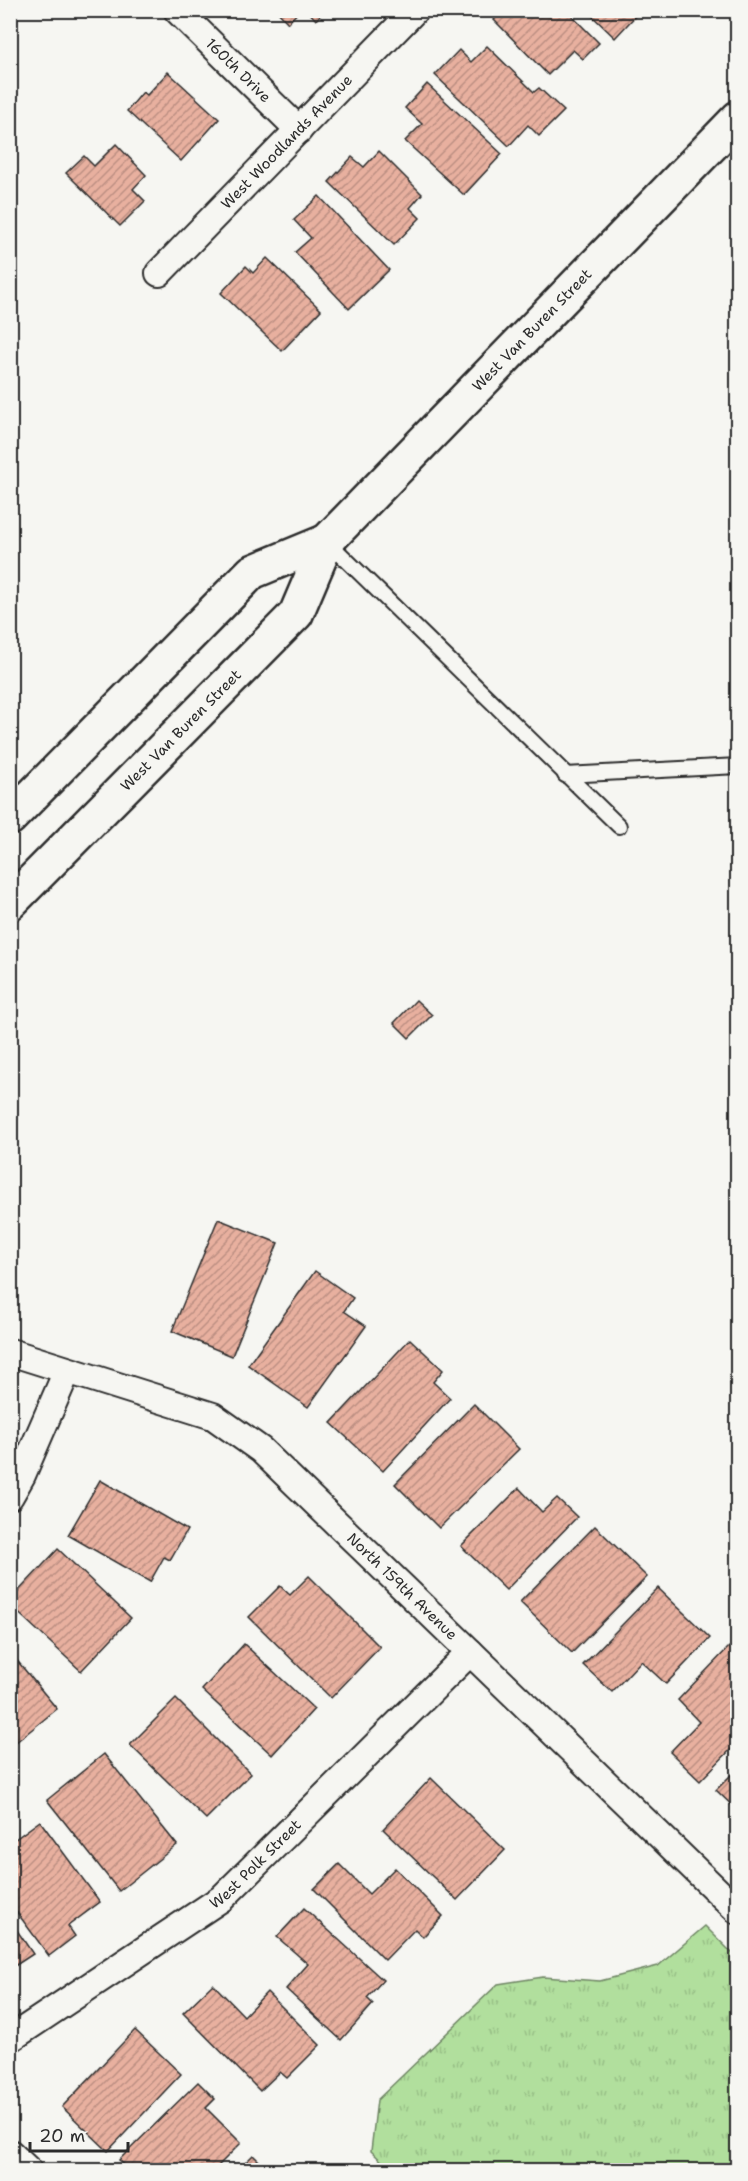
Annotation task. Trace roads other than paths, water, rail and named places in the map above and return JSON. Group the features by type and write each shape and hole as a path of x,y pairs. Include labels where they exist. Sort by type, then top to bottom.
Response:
{"main road":[{"name":"West Van Buren Street","path":"10,903 296,614 327,541 738,118"},
{"name":"West Van Buren Street","path":"10,818 252,572 327,541"}],"street":[{"name":"160th Drive","path":"177,10 299,130"},
{"name":"West Woodlands Avenue","path":"159,273 415,10"},
{"name":"North 159th Avenue","path":"10,1352 213,1416 261,1450 738,1911"},
{"path":"10,1496 22,1475 67,1371"},
{"name":"West Polk Street","path":"10,2039 222,1898 470,1652"},
{"path":"10,2153 28,2170"}],"lane":[{"path":"327,541 619,826"},
{"path":"565,775 738,766"}]}
